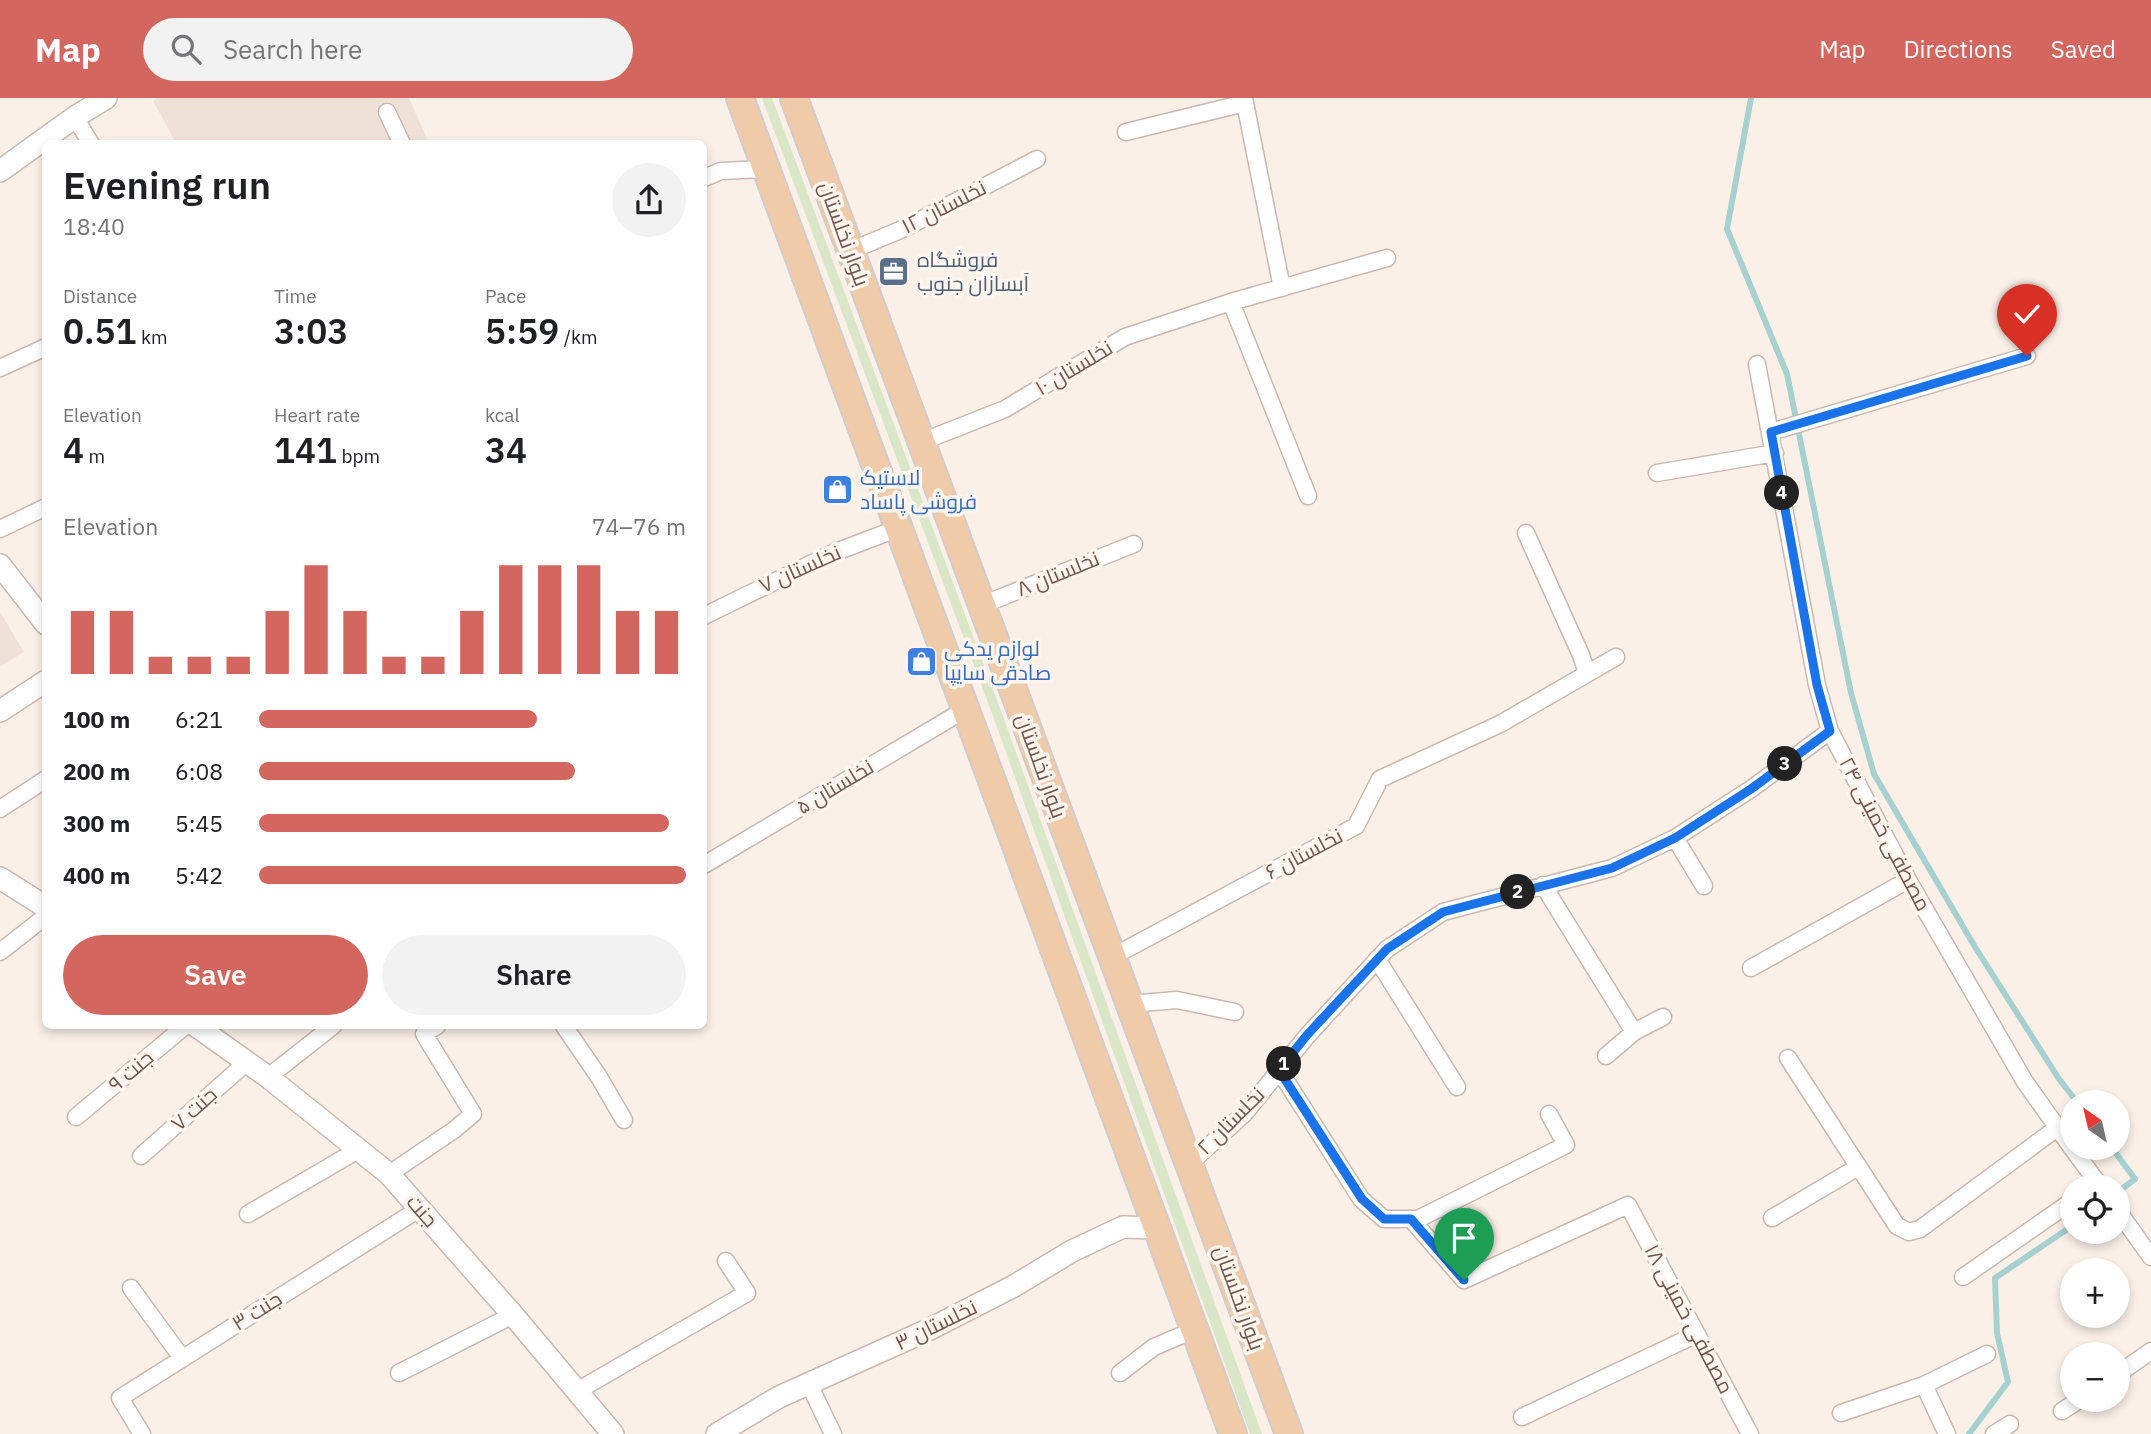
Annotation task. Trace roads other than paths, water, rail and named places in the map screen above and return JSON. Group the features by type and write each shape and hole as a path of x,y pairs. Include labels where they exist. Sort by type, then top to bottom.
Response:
{"main road":[{"path":"740,98 1233,1434"},
{"name":"بلوار نخلستان","path":"794,98 1289,1434"}],"street":[{"path":"43,140 106,98"},
{"path":"1125,132 1244,100 1282,288"},
{"path":"387,112 400,140"},
{"path":"75,117 89,140"},
{"path":"0,171 42,141"},
{"name":"نخلستان ۱۲","path":"850,251 905,228 1037,159"},
{"path":"707,177 721,171 766,169"},
{"name":"نخلستان ۱۰","path":"921,442 1005,409 1125,337 1231,302 1387,258"},
{"path":"1231,302 1308,496"},
{"path":"0,368 42,348"},
{"path":"1771,432 2027,356"},
{"name":"مصطفی خمینی ۲۴","path":"1757,364 1817,685 1830,731 1908,880 2025,1082 2060,1132"},
{"path":"1657,473 1775,453"},
{"path":"0,529 42,510"},
{"name":"نخلستان ۷","path":"707,614 833,553 899,528"},
{"path":"1526,533 1587,673"},
{"name":"نخلستان ۸","path":"982,605 1134,544"},
{"path":"0,565 42,620"},
{"name":"نخلستان ۶","path":"1112,957 1356,826 1380,779 1500,724 1616,657"},
{"path":"0,711 42,684"},
{"name":"نخلستان ۵","path":"707,863 966,709"},
{"name":"نخلستان ۲","path":"1189,1164 1245,1113 1307,1035 1387,949 1443,912 1612,868 1675,838 1751,789 1830,731"},
{"path":"0,810 42,782"},
{"path":"1675,838 1704,886"},
{"path":"0,877 42,903"},
{"path":"1751,968 1908,880"},
{"path":"1543,886 1634,1032"},
{"path":"0,953 42,919"},
{"path":"1377,959 1457,1087"},
{"path":"1129,1004 1177,1000 1235,1012"},
{"path":"1606,1056 1634,1032 1663,1017"},
{"name":"جنت ۹","path":"76,1117 181,1029"},
{"name":"جنت","path":"200,1029 268,1077 389,1174 613,1434"},
{"path":"268,1077 329,1029"},
{"path":"389,1174 473,1114 424,1034 432,1029"},
{"path":"566,1029 624,1120"},
{"path":"1788,1058 1897,1226 1909,1232 1920,1229 2057,1128"},
{"name":"جنت ۷","path":"141,1156 247,1062"},
{"path":"1279,1070 1362,1199 1384,1219 1418,1219 1566,1145 1549,1114"},
{"path":"248,1214 358,1150"},
{"path":"1772,1217 1858,1167"},
{"name":"مصطفی خمینی ۱۸","path":"1411,1219 1464,1280 1628,1205 1750,1434"},
{"name":"جنت ۳","path":"139,1428 120,1398 419,1209"},
{"path":"1964,1277 2060,1209"},
{"name":"نخلستان ۳","path":"717,1434 779,1397 928,1330 1014,1286 1072,1251 1123,1227 1157,1228"},
{"path":"2130,1228 2151,1257"},
{"path":"577,1391 747,1293 726,1261"},
{"path":"131,1288 182,1358"},
{"path":"399,1373 513,1315"},
{"path":"1120,1373 1154,1347 1194,1330"},
{"path":"1522,1417 1697,1335"},
{"path":"2130,1366 2151,1351"},
{"path":"1841,1413 1924,1385 1987,1354"},
{"path":"809,1384 833,1434"},
{"path":"1924,1385 1947,1434"},
{"path":"1994,1434 2010,1424"}],"waterway":[{"path":"1751,98 1727,229 1787,374 1851,693 1874,774 1975,947 2068,1090"},
{"path":"2121,1160 2135,1179 2130,1183"},
{"path":"1969,1434 2008,1382 1997,1333 1995,1278 2060,1234"}],"place":[{"name":"فروشگاه آبسازان جنوب","path":"894,272"},
{"name":"لاستیک فروشی پاساد","path":"837,490"},
{"name":"لوازم یدکی صادقی سایپا","path":"921,661"}]}
